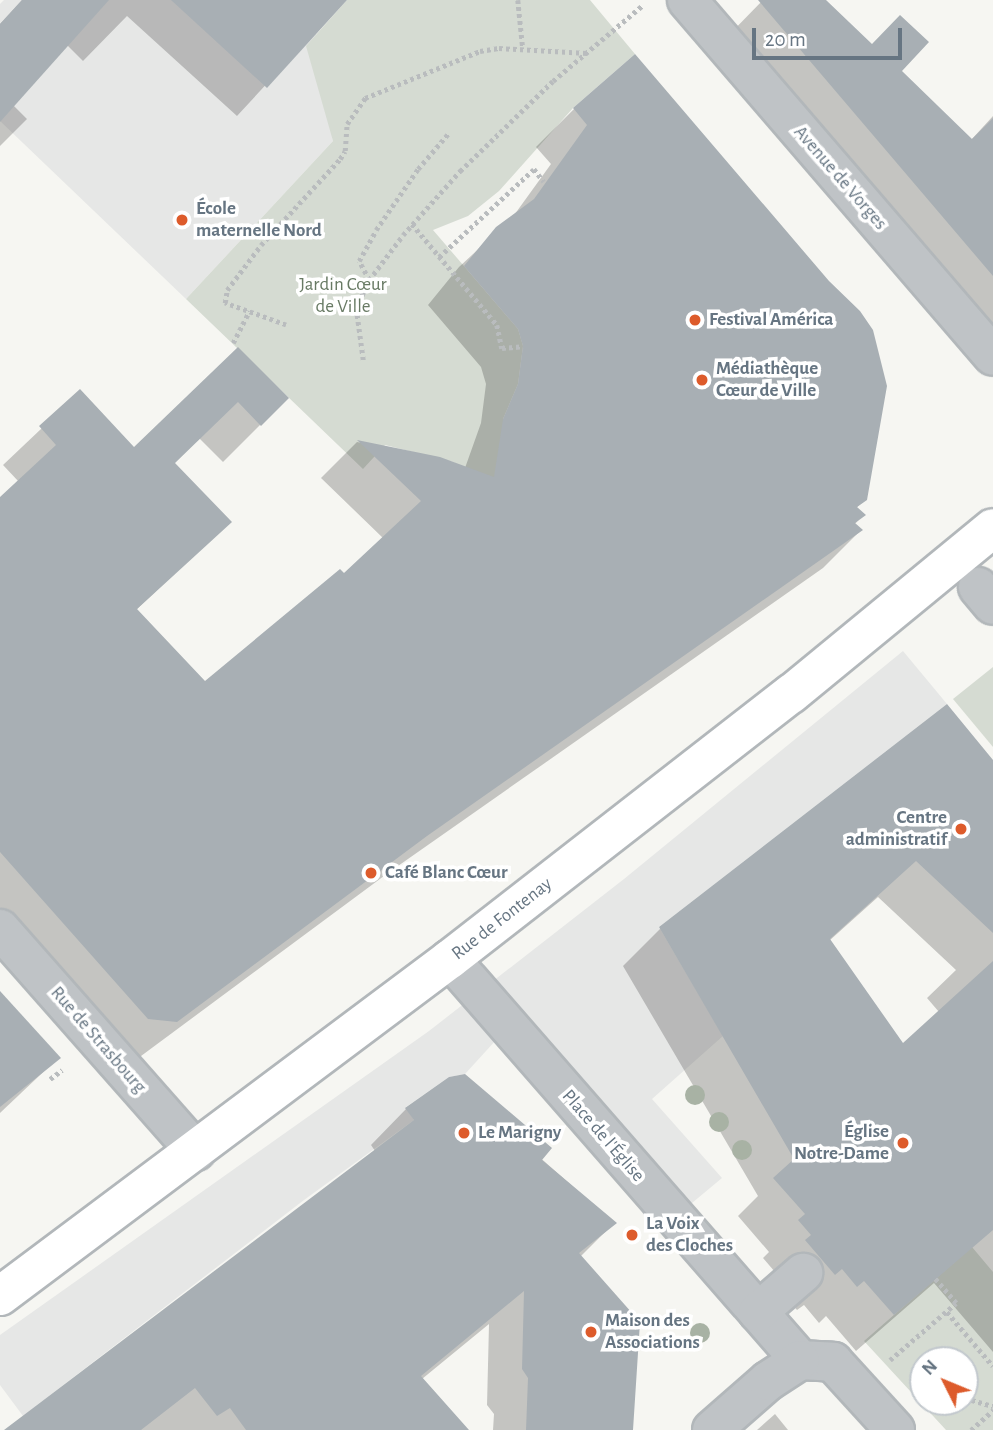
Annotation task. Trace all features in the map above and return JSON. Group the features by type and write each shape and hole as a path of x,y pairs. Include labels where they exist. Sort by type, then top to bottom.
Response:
{"main road":[{"name":"Rue de Fontenay","path":"0,1296 450,959 791,694 993,528"}],"street":[{"name":"Avenue de Vorges","path":"687,0 993,356"},
{"name":"Rue de Strasbourg","path":"0,929 196,1151"},
{"name":"Place de l'Église","path":"450,959 800,1360"},
{"path":"758,1312 803,1273"},
{"path":"712,1430 768,1381 800,1360 833,1362 895,1430"}],"path":[{"path":"519,0 523,49"},
{"path":"363,360 356,308 369,280 412,224 460,171 553,81 649,0"},
{"path":"286,325 225,303 227,290 261,245 340,159 345,151 347,124 365,98 480,51 523,49 587,53"},
{"path":"369,280 359,261 376,230 418,169 448,134"},
{"path":"439,257 534,169 544,182"},
{"path":"412,224 497,325 502,348 523,346"},
{"path":"233,343 248,311"},
{"path":"50,1079 69,1065"},
{"path":"886,1363 956,1303 935,1279"},
{"path":"947,1312 993,1366"},
{"path":"971,1430 993,1408"}],"shaded area":[{"name":"École maternelle Nord","path":"4,0 347,0 316,34 333,141 186,299 0,121 0,4"},
{"path":"903,651 947,704 659,927 723,1036 652,1099 722,1178 674,1218 507,1028 465,1074 449,1077 406,1107 414,1120 304,1200 23,1416 0,1385 0,1335 429,1031 624,879"}],"green space":[{"name":"Jardin Cœur de Ville","path":"347,0 590,0 635,54 573,108 499,191 468,216 433,230 518,329 523,346 518,384 503,419 508,492 453,462 385,445 363,469 186,299 333,141 306,46"},
{"path":"993,667 993,747 953,699"},
{"path":"972,1247 993,1272 993,1430 946,1430 933,1416 979,1416 979,1346 909,1346 909,1390 864,1341"}],"building":[{"path":"22,0 109,0 0,122 0,24"},
{"path":"171,0 347,0 267,88"},
{"path":"758,0 826,0 872,44 900,15 929,42 902,71 972,139 993,118 993,276"},
{"path":"635,54 829,281 860,311 873,330 887,386 867,500 857,507 866,515 855,523 863,530 427,836 177,1022 148,1019 0,852 0,497 56,445 39,426 80,389 134,447 238,347 289,398 261,426 238,402 175,463 232,522 137,609 205,681 340,569 344,573 421,501 357,440 440,457 494,477 503,419 518,384 523,346 518,329 464,266 496,227 534,199 587,125 573,108"},
{"path":"947,704 993,760 993,933 916,861 830,939 903,1043 993,961 993,1230 894,1315 864,1281 857,1287 842,1269 835,1275 805,1240 811,1235 798,1220 805,1214 773,1178 794,1159 659,927"},
{"path":"0,991 61,1058 0,1107"},
{"path":"465,1074 552,1148 542,1160 617,1223 579,1253 640,1322 633,1430 526,1430 528,1378 522,1369 524,1291 421,1376 469,1430 246,1430 230,1408 217,1416 195,1388 141,1430 4,1430 414,1120 405,1108 449,1077"}],"place":[{"name":"École maternelle Nord","path":"182,220"},
{"name":"Festival América","path":"695,320"},
{"name":"Médiathèque Cœur de Ville","path":"702,380"},
{"name":"Centre administratif","path":"961,829"},
{"name":"Café Blanc Cœur","path":"371,873"},
{"name":"Le Marigny","path":"464,1133"},
{"name":"Église Notre-Dame","path":"903,1143"},
{"name":"La Voix des Cloches","path":"632,1235"},
{"name":"Maison des Associations","path":"591,1332"}]}
